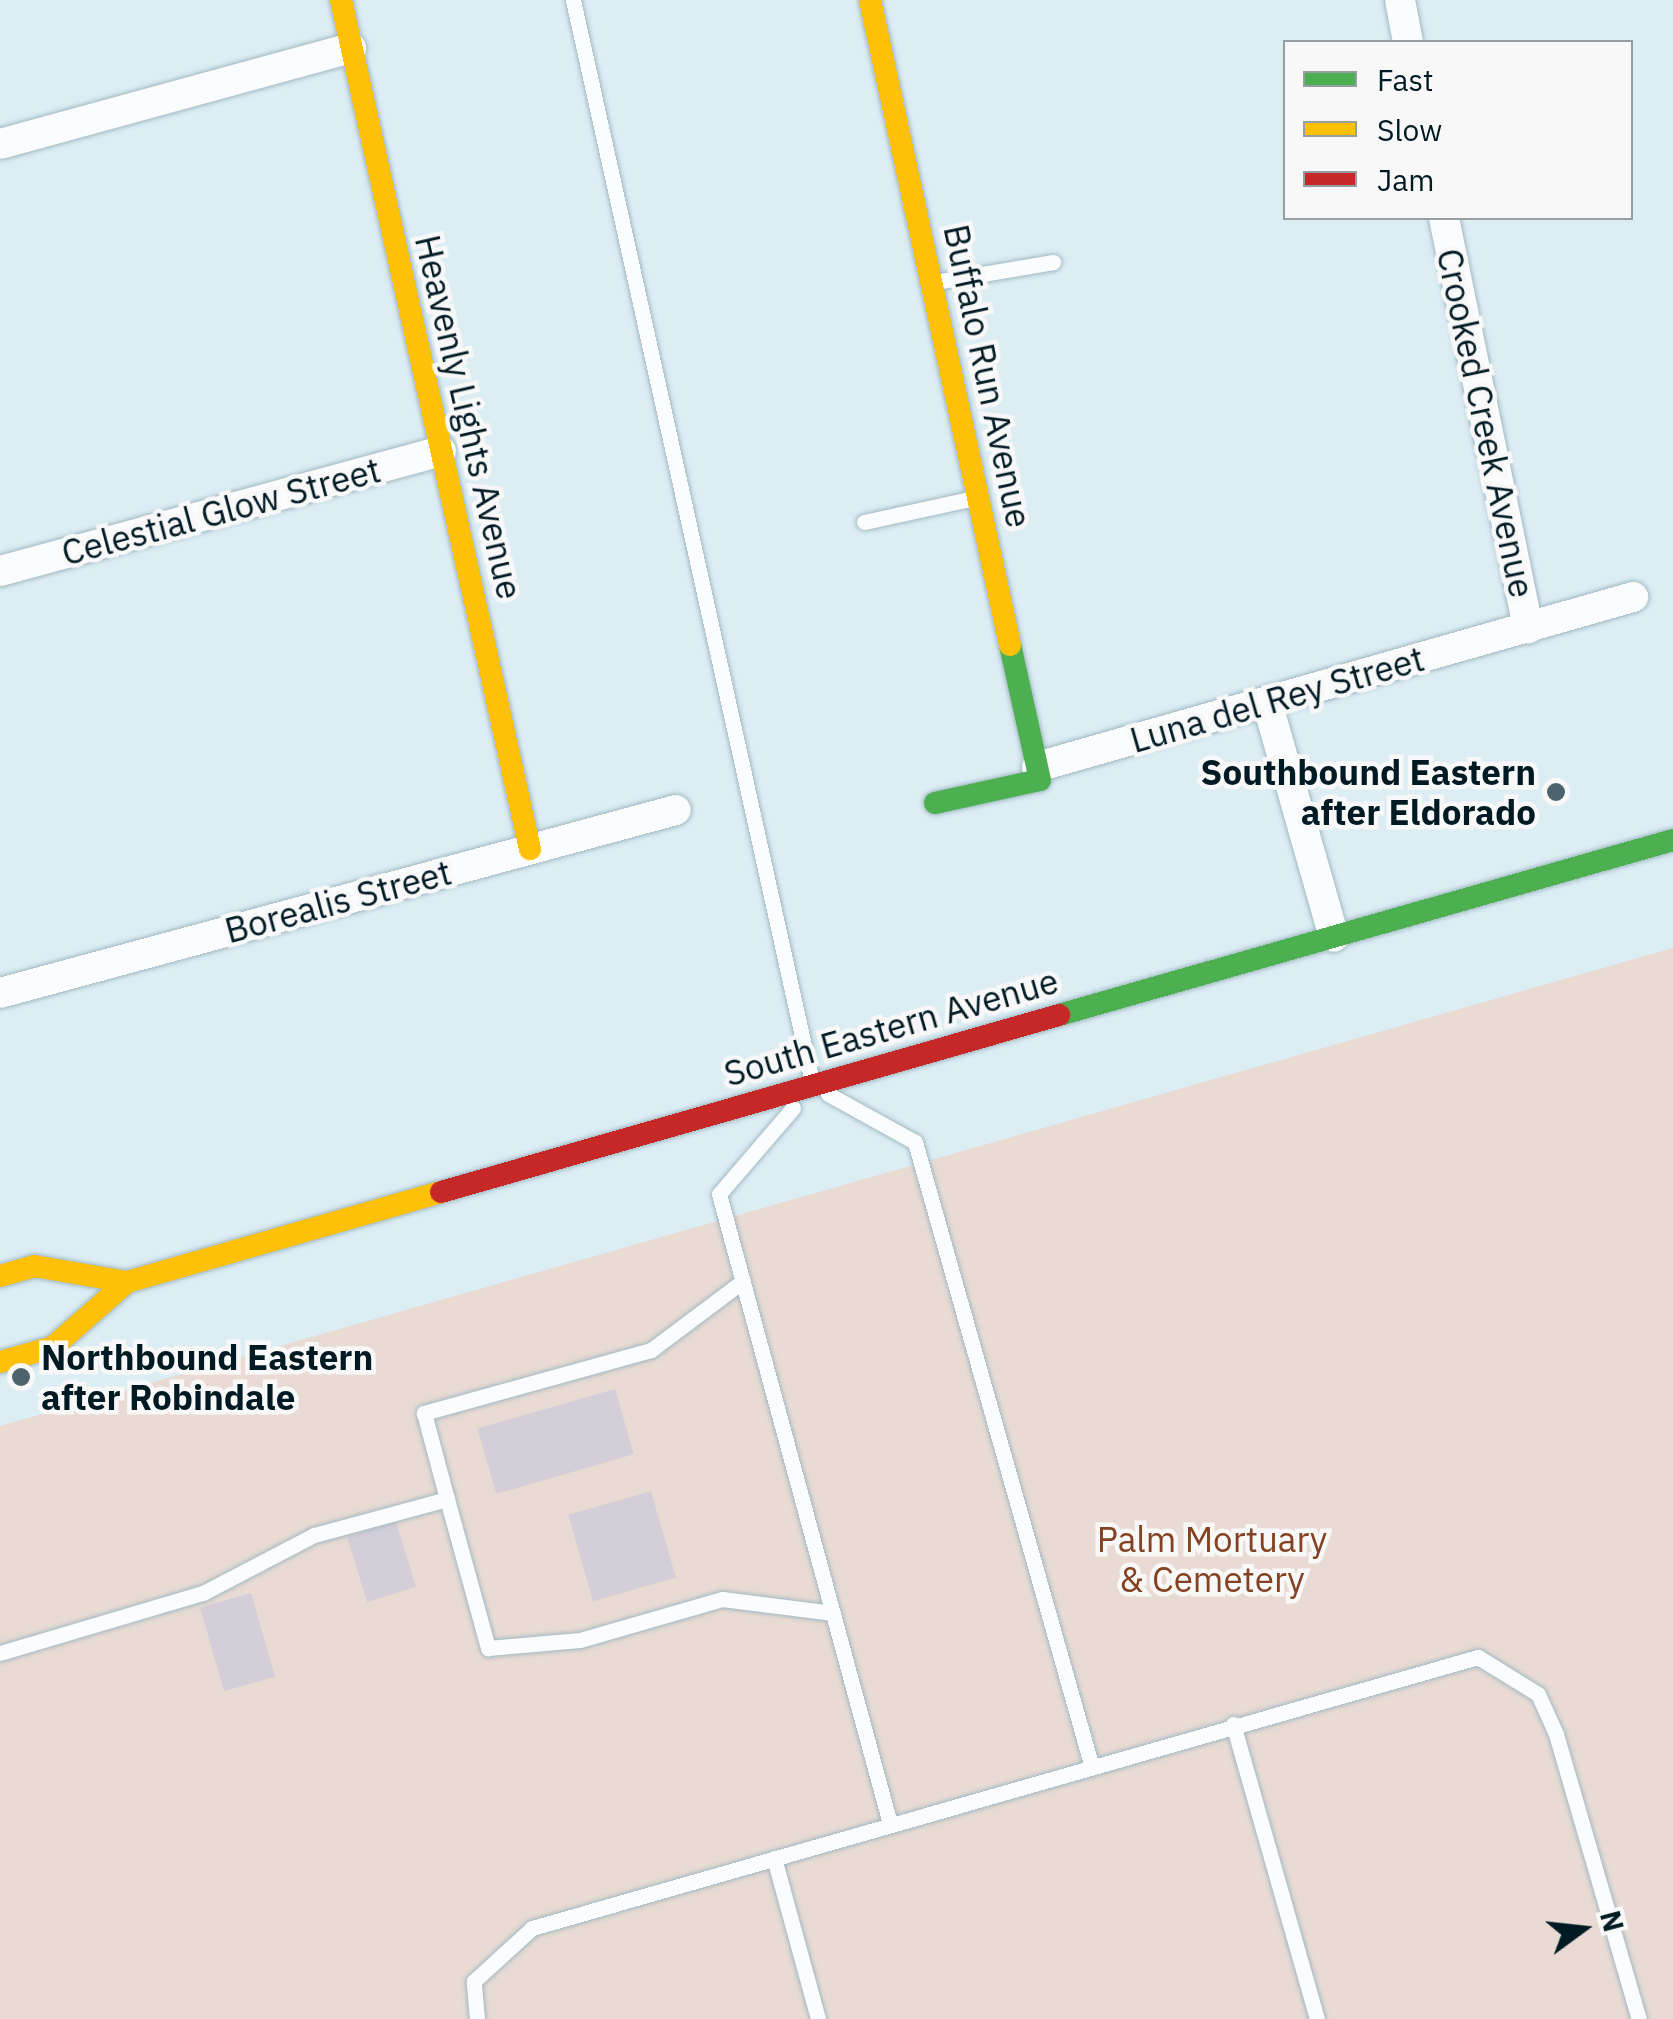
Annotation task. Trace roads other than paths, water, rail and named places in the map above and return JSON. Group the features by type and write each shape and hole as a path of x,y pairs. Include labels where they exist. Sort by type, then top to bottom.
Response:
{"main road":[{"name":"Heavenly Lights Avenue","path":"340,0 530,850"},
{"name":"Buffalo Run Avenue","path":"870,0 1037,768"},
{"name":"Luna del Rey Street","path":"935,803 1040,780 1037,768"},
{"name":"South Eastern Avenue","path":"0,1362 53,1347 128,1282 1673,840"},
{"name":"South Eastern Avenue","path":"0,1276 34,1266 128,1282"}],"street":[{"path":"1400,0 1408,40"},
{"path":"0,144 351,48"},
{"name":"Crooked Creek Avenue","path":"1444,220 1528,628"},
{"name":"Celestial Glow Street","path":"0,570 441,451"},
{"name":"Luna del Rey Street","path":"1037,768 1633,597"},
{"path":"1267,702 1334,937"},
{"name":"Borealis Street","path":"0,993 676,810"}],"lane":[{"path":"573,0 812,1086 915,1142 1091,1764"},
{"path":"932,282 1053,262"},
{"path":"864,522 978,498"},
{"path":"812,1086 719,1194 890,1824"},
{"path":"743,1281 651,1350 424,1413 447,1499 488,1648 580,1640 722,1599 833,1614"},
{"path":"0,1654 203,1593 314,1534 447,1499"},
{"path":"476,2019 474,1981 532,1928 1091,1764 1478,1657 1508,1671 1538,1694 1556,1734 1639,2019"},
{"path":"1233,1724 1317,2019"},
{"path":"774,1858 818,2019"}],"place":[{"name":"Southbound Eastern after Eldorado","path":"1556,792"},
{"name":"Northbound Eastern after Robindale","path":"21,1377"}],"park label":[{"name":"Palm Mortuary & Cemetery","path":"1212,1559"}]}
